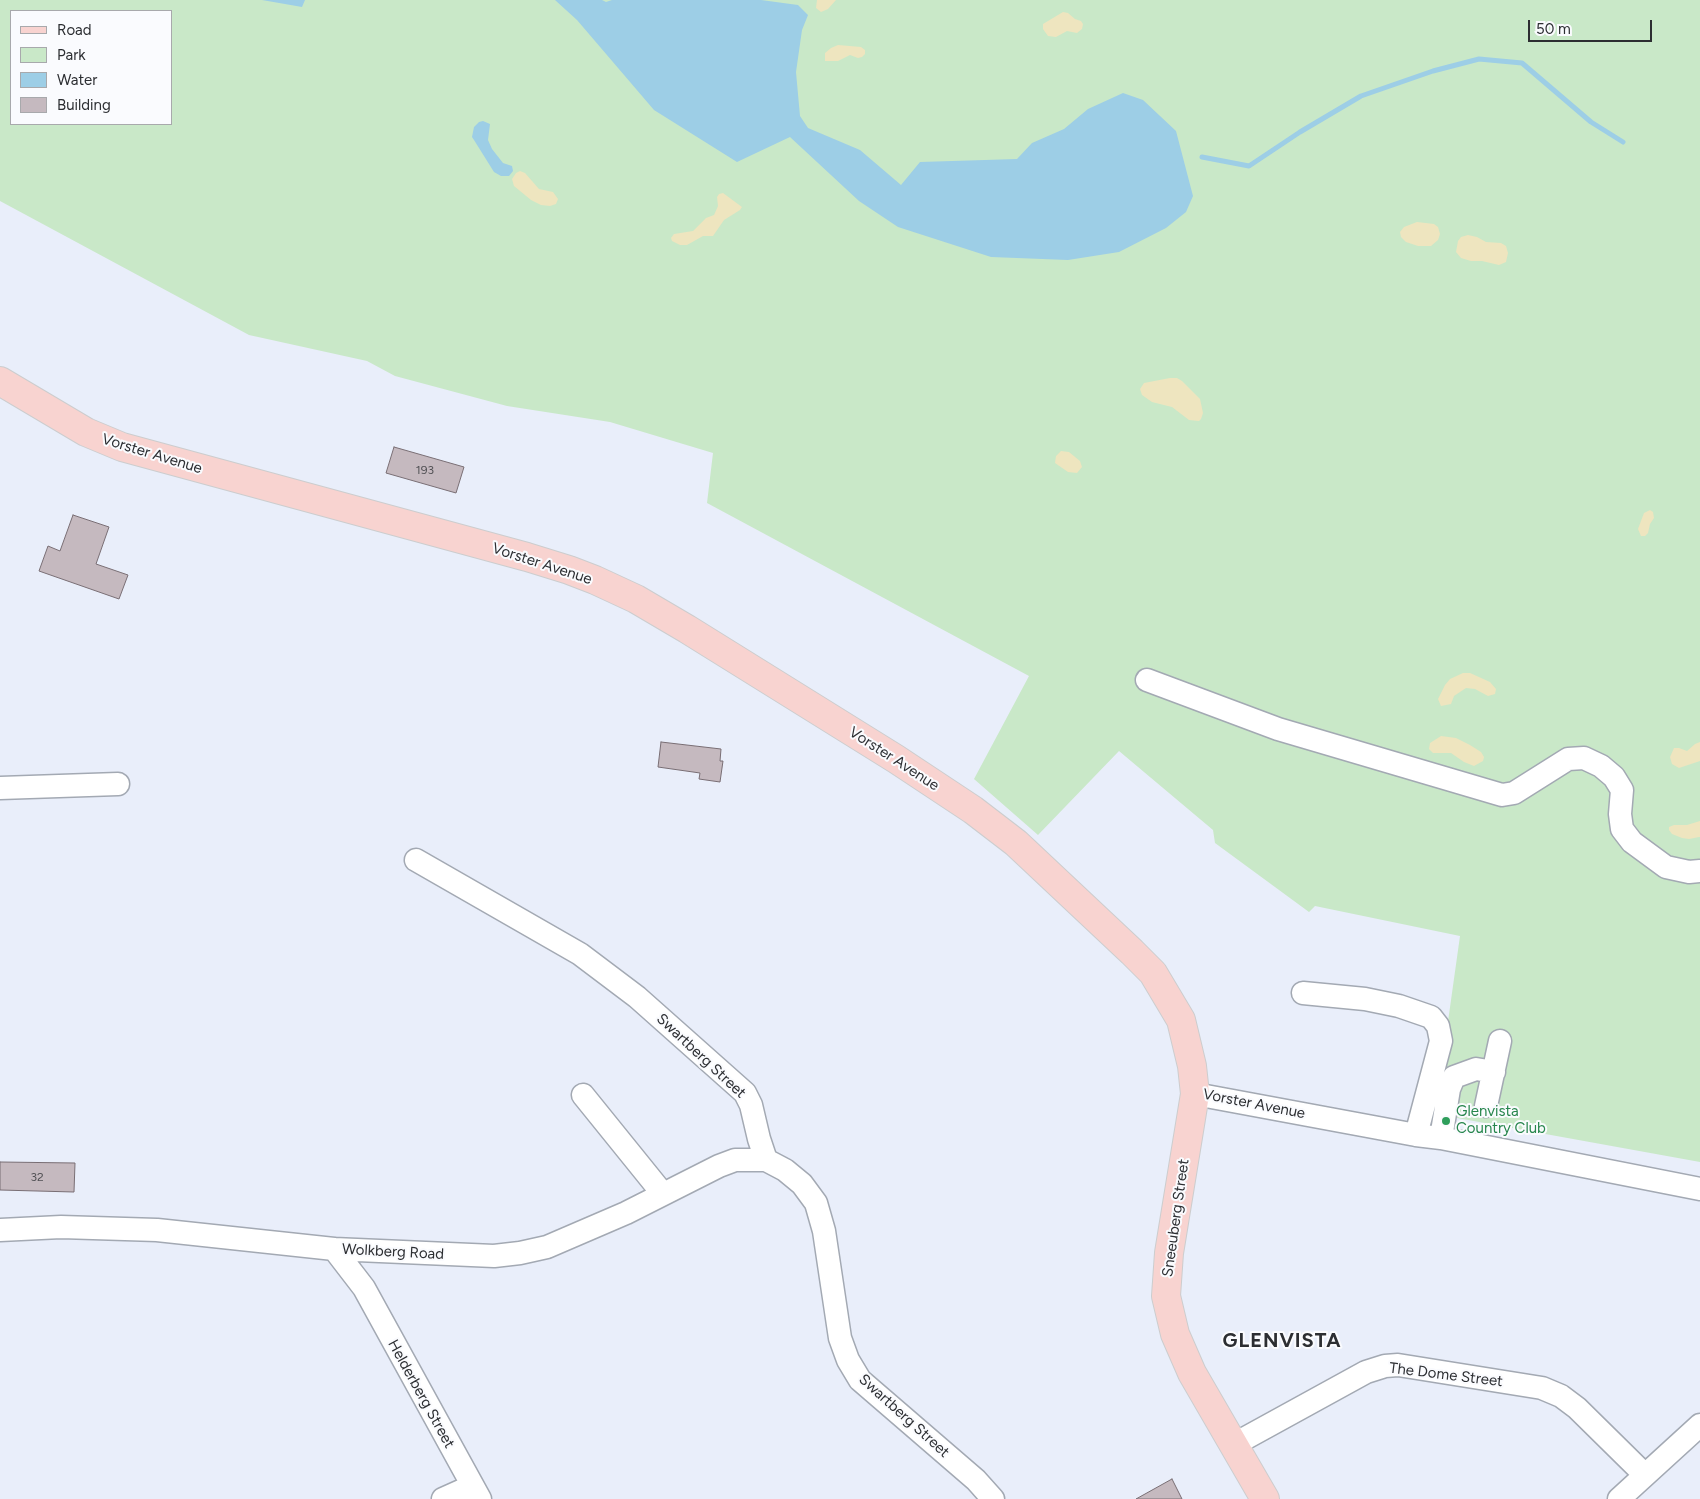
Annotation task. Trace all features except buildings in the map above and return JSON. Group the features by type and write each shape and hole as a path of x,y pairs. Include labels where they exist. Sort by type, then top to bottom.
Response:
{"main road":[{"name":"Vorster Avenue","path":"1,384 63,420 112,443 555,565 595,580 663,614 896,759 972,810 1016,843 1152,973 1181,1020 1192,1066 1196,1094"},
{"name":"Sneeuberg Street","path":"1196,1094 1169,1253 1166,1296 1175,1334 1192,1373 1264,1499"}],"street":[{"path":"1147,680 1278,729 1502,795 1514,793 1568,759 1584,758 1601,766 1614,778 1622,790 1620,814 1622,829 1632,842 1666,867 1689,872 1700,871"},
{"path":"0,788 118,784"},
{"name":"Swartberg Street","path":"416,860 580,954 637,997 746,1093 766,1160 786,1170 802,1184 816,1204 824,1231 840,1338 848,1360 860,1380 976,1480 993,1499"},
{"path":"1303,993 1365,999 1399,1006 1431,1018 1438,1026 1441,1041 1416,1135"},
{"path":"1486,1106 1500,1040"},
{"path":"1441,1138 1449,1089 1454,1077 1476,1069 1494,1072"},
{"name":"Vorster Avenue","path":"1196,1094 1441,1138 1700,1189"},
{"path":"582,1095 663,1194"},
{"name":"Wolkberg Road","path":"0,1230 61,1228 158,1230 334,1249 494,1256 547,1247 735,1160 766,1160"},
{"name":"Helderberg Street","path":"334,1249 364,1288 476,1492"},
{"path":"363,1251 364,1288"},
{"name":"The Dome Street","path":"1234,1445 1366,1372 1385,1366 1398,1365 1542,1388 1562,1396 1577,1408 1645,1475"},
{"path":"1619,1499 1700,1425"},
{"path":"443,1499 476,1492"}],"green space":[{"name":"Glenvista Country Club","path":"0,0 1700,0 1700,1162 1435,1114 1460,936 1315,906 1309,912 1215,843 1213,830 1119,751 1038,835 974,779 1029,676 707,503 713,453 610,422 507,406 395,376 367,361 249,335 0,201"}],"sand":[{"path":"817,0 836,0 828,9 821,12 816,8"},
{"path":"1063,12 1081,21 1083,24 1082,29 1077,33 1067,31 1056,37 1048,36 1043,29 1043,24"},
{"path":"838,45 861,47 865,50 865,54 858,58 850,55 838,61 825,61 825,53"},
{"path":"520,171 525,173 539,189 553,192 558,199 556,204 550,206 541,205 531,200 514,186 512,179"},
{"path":"723,193 742,207 724,220 713,236 703,236 687,245 680,245 672,241 671,238 674,234 693,231 706,218 714,215 718,206 717,197"},
{"path":"1417,222 1434,224 1438,227 1440,234 1438,240 1431,246 1418,246 1406,242 1401,237 1400,232 1404,227"},
{"path":"1468,235 1486,242 1501,243 1506,246 1508,253 1506,262 1499,265 1461,258 1456,252 1458,241 1461,237"},
{"path":"1177,378 1182,381 1200,399 1203,413 1199,421 1189,420 1172,407 1152,402 1142,395 1140,389 1144,383"},
{"path":"1061,451 1069,452 1080,461 1082,467 1077,473 1068,472 1055,463 1056,456"},
{"path":"1650,510 1653,512 1654,518 1648,533 1645,536 1641,536 1638,529 1644,513"},
{"path":"1463,673 1470,673 1490,682 1496,689 1495,694 1488,696 1475,689 1466,688 1454,696 1451,704 1441,706 1438,699 1445,685 1450,679"},
{"path":"1441,736 1456,738 1470,745 1481,752 1484,757 1483,761 1474,766 1451,753 1433,753 1429,749 1430,743"},
{"path":"1700,742 1700,761 1679,768 1672,764 1670,757 1674,748 1687,751"},
{"path":"1700,821 1700,837 1682,838 1672,834 1669,830 1669,827 1674,825 1687,825"}],"water":[{"path":"262,0 305,0 302,7"},
{"path":"555,0 602,0 606,2 612,0 761,0 798,5 808,15 802,30 796,72 800,116 808,128 860,150 901,185 920,162 1017,159 1032,143 1064,129 1088,109 1123,93 1143,100 1176,131 1193,196 1186,212 1166,228 1119,252 1068,260 991,257 898,227 859,201 790,137 737,162 654,110 577,20"},
{"path":"483,121 490,124 488,140 492,149 503,163 512,166 513,171 509,176 501,176 494,172 472,137 474,127"}],"waterway":[{"path":"1202,157 1249,166 1300,132 1361,96 1433,71 1479,59 1522,63 1591,122 1623,142"}],"place":[{"name":"Glenvista Country Club","path":"1446,1121"}],"district":[{"name":"GLENVISTA","path":"1282,1341"}]}
